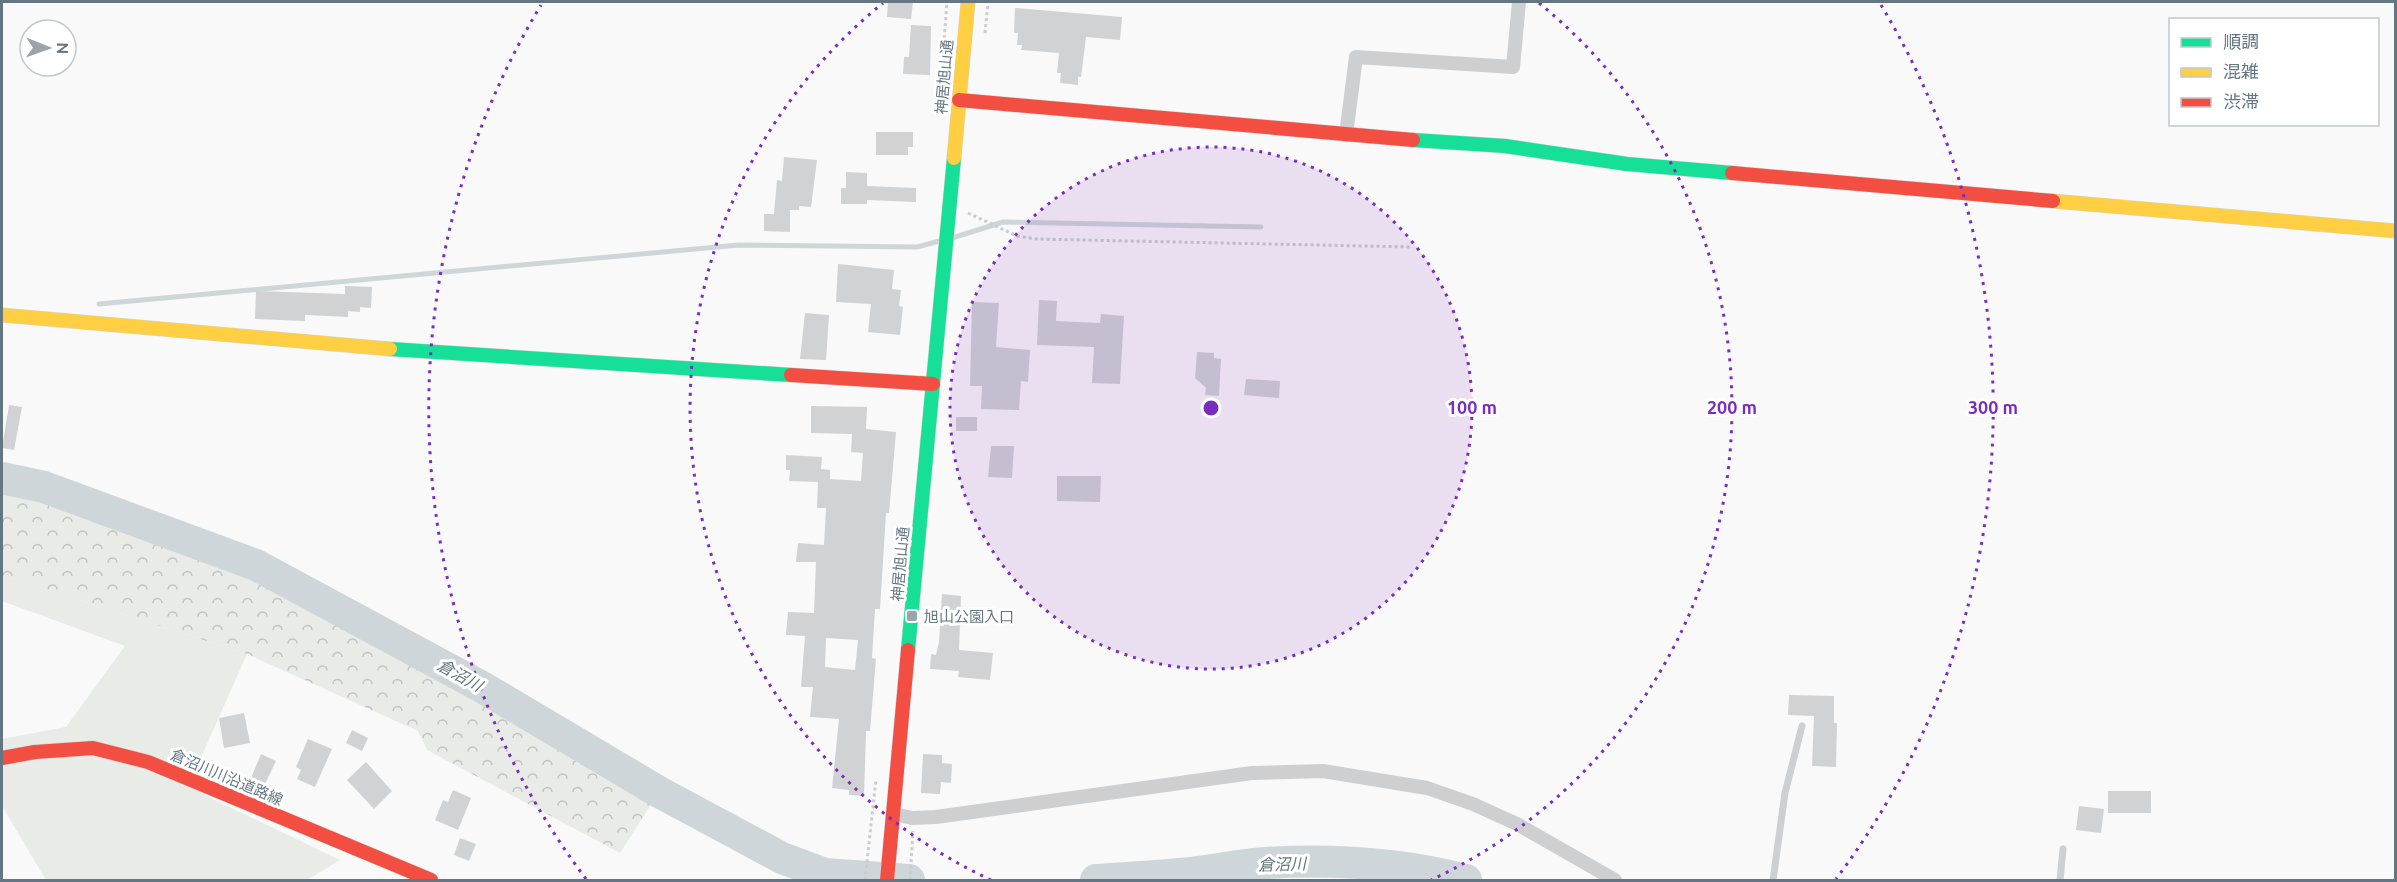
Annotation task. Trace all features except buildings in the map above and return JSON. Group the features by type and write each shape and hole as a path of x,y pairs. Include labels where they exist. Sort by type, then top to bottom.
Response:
{"street":[{"name":"神居旭山通","path":"887,880 968,2"},
{"path":"1346,135 1356,57 1513,67 1519,2"},
{"path":"959,100 1346,135 1505,146 1627,164 2396,231"},
{"path":"2,315 348,346 933,384"},
{"name":"倉沼川川沿道路線","path":"2,758 35,752 93,748 148,762 431,880"},
{"path":"894,813 912,818 936,817 1252,773 1323,771 1427,788 1473,804 1517,824 1615,880"}],"lane":[{"path":"1773,880 1785,793 1802,726"},
{"path":"2060,880 2062,849"}],"path":[{"path":"950,205 1017,236 1036,239 1411,248"},
{"path":"865,880 868,839"},
{"path":"910,880 913,842"}],"green space":[{"path":"2,478 44,487 256,565 482,687 659,792 620,853 427,750 418,731 247,654 2,575"},
{"path":"2,575 247,654 199,762 202,794 340,860 307,880 46,880 2,806 2,739 66,727 125,646 2,601"}],"waterway":[{"path":"952,238 1003,222 1261,227"},
{"path":"99,304 739,245 917,247 943,240"},
{"name":"倉沼川","path":"2,478 44,487 256,565 482,687 659,792 782,858 825,874 909,880"},
{"name":"倉沼川","path":"1096,880 1190,873 1265,863 1316,862 1391,866 1466,880"}],"traffic: fast":[{"path":"1413,140 1505,146 1627,164 1732,173"},
{"path":"908,650 954,158"},
{"path":"390,349 791,375"}],"traffic: slow":[{"path":"954,158 968,2"},
{"path":"2053,201 2396,231"},
{"path":"2,315 390,349"}],"traffic: jam":[{"path":"959,100 1413,140"},
{"path":"1732,173 2053,201"},
{"path":"791,375 933,384"},
{"path":"887,880 908,650"},
{"path":"2,758 35,752 93,748 148,762 431,880"}],"place":[{"name":"旭山公園入口","path":"912,616"}]}
